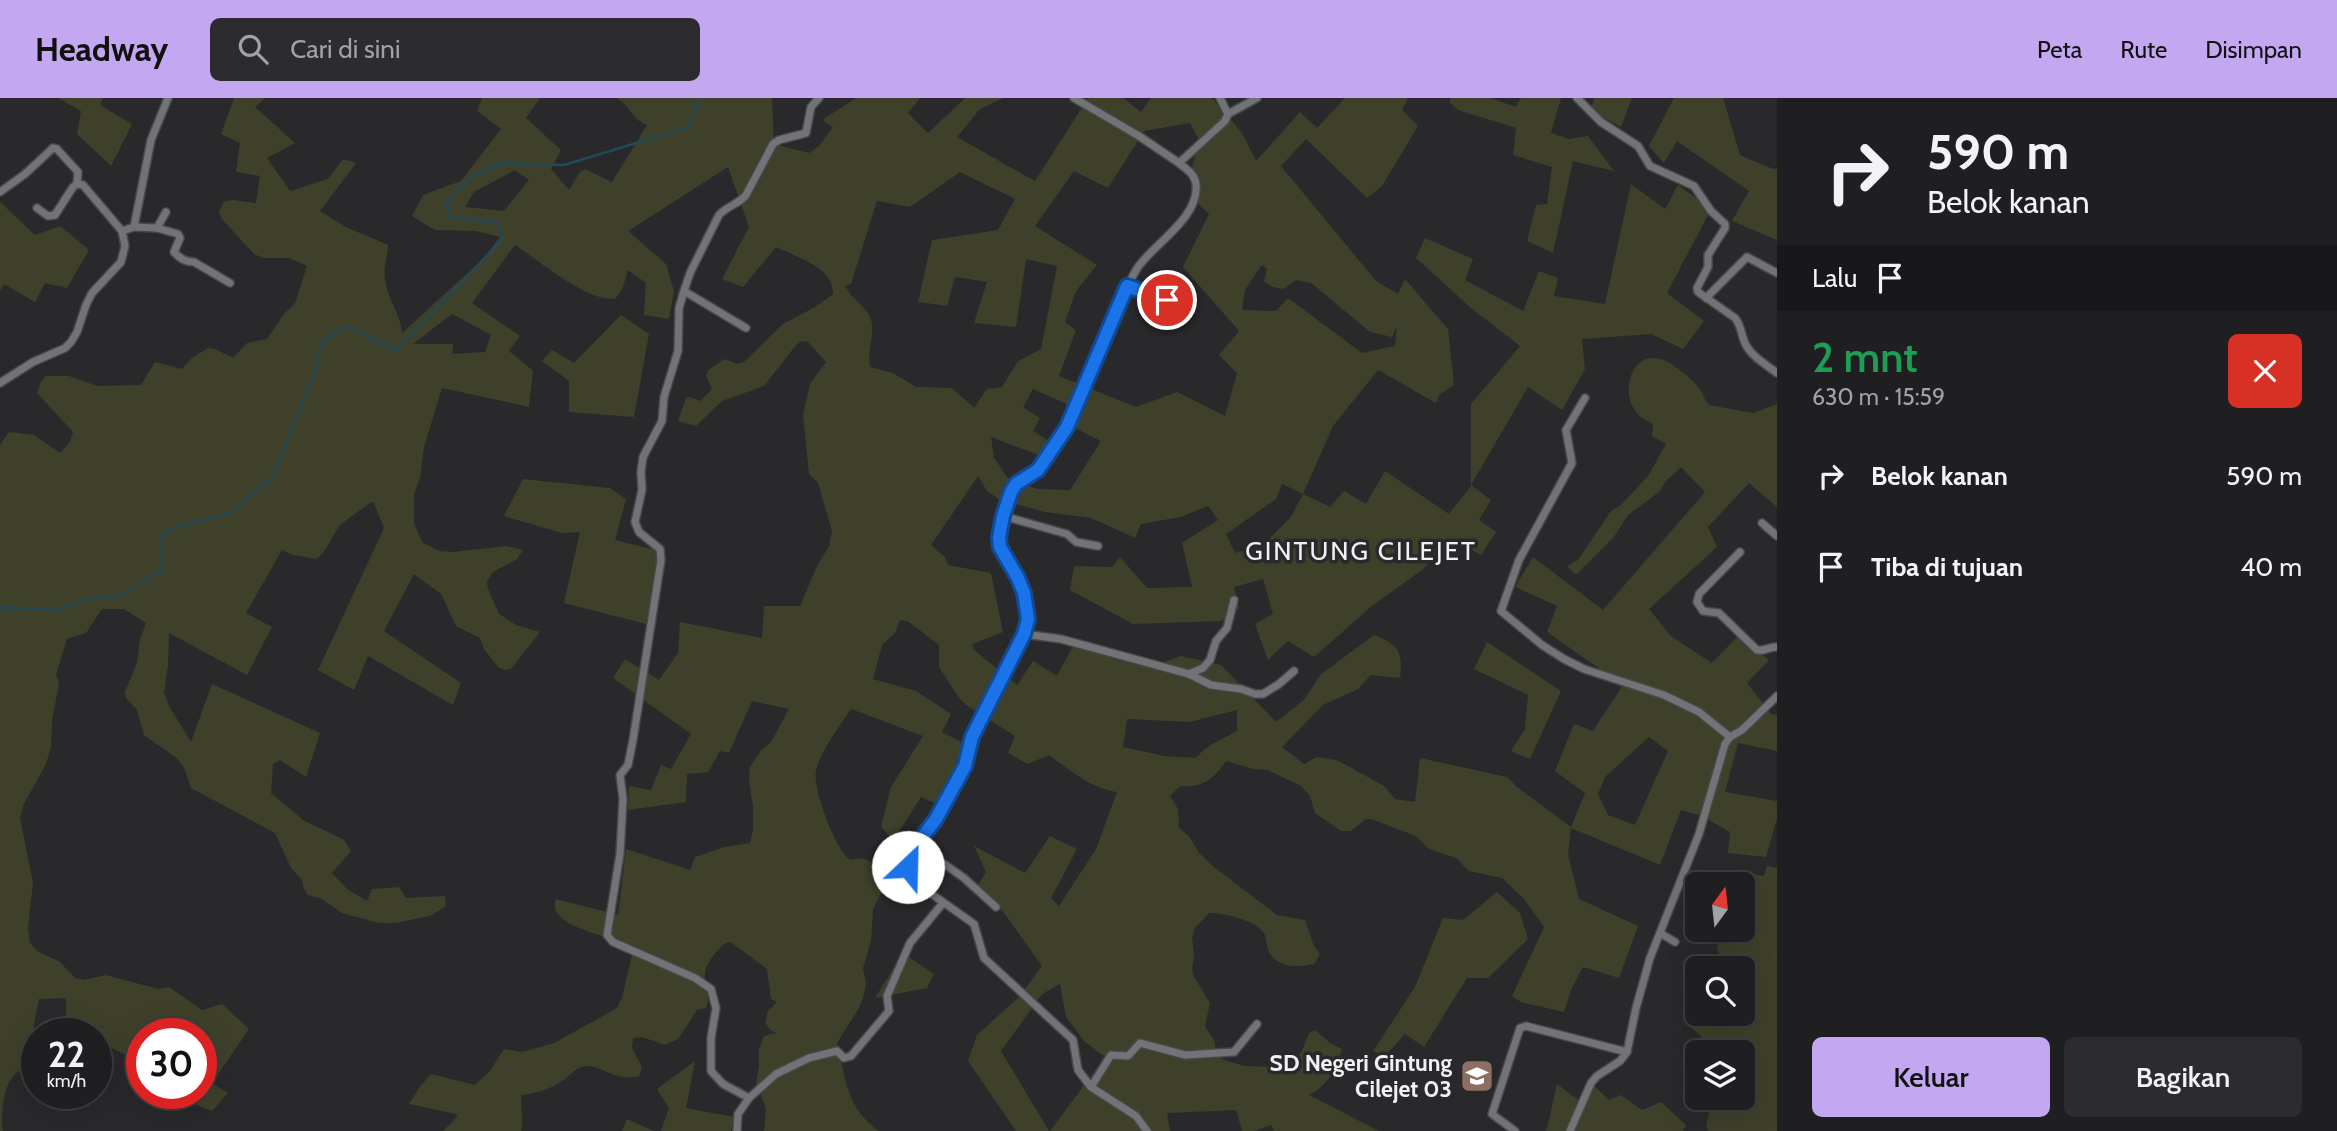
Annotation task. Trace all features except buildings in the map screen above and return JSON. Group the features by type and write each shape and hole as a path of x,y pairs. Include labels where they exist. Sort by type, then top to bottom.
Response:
{"street":[{"path":"134,227 151,140 168,98"},
{"path":"750,1098 723,1084 711,1072 711,1038 716,1008 711,989 695,978 613,942 607,935 620,854 623,799 620,775 628,765 633,740 661,560 660,549 637,527 636,511 642,490 643,457 663,421 664,397 678,351 679,308 690,273 719,215 726,207 742,200 746,195 773,144 806,133 811,107 819,98"},
{"path":"1074,98 1139,136 1192,174 1196,184 1192,205 1169,236 1138,266 1067,427 1038,470 1016,484 1011,492 999,537 1000,547 1024,593 1028,619 1024,634 972,737 965,766 936,819 908,856 908,867 920,884 974,924 984,958 1073,1040 1078,1070 1091,1087 1136,1116 1147,1131"},
{"path":"1220,98 1228,114"},
{"path":"1179,163 1225,121 1228,114 1257,98"},
{"path":"1577,98 1601,122 1639,146 1650,166 1694,186 1711,211 1725,224 1708,256 1708,267 1697,286 1698,292 1735,318 1745,345 1777,373"},
{"path":"0,192 26,174 53,148 78,172 78,184"},
{"path":"37,208 48,216 55,215 73,187 78,184"},
{"path":"0,383 33,362 65,348 71,342 78,332 92,293 121,262 125,246 122,231 83,186 78,184"},
{"path":"158,228 166,212"},
{"path":"122,231 134,227 158,228 180,236 174,252 176,254 230,283"},
{"path":"1706,298 1746,257 1777,273"},
{"path":"1127,286 1167,300"},
{"path":"684,291 746,328"},
{"path":"1585,398 1566,430 1572,463 1519,560 1500,611 1564,659 1584,669 1664,695 1699,712 1730,737"},
{"path":"1003,516 1067,534 1076,542 1098,546"},
{"path":"1762,523 1777,536"},
{"path":"1740,552 1699,594 1697,602 1703,611 1719,613 1756,650 1777,647"},
{"path":"1189,674 1203,668 1210,660 1216,641 1227,628 1234,600"},
{"path":"1024,634 1061,639 1189,674 1211,685 1264,694 1294,671"},
{"path":"1570,1131 1591,1083 1620,1061 1627,1052 1650,958 1699,834 1726,744 1730,737 1742,730 1777,696"},
{"path":"916,844 964,878 996,907"},
{"path":"737,1131 738,1114 750,1098 776,1074 808,1058 838,1051 844,1058 851,1056 889,1011 887,996 909,943 943,903"},
{"path":"1660,933 1675,942"},
{"path":"1091,1087 1111,1055 1128,1056 1140,1043 1185,1055 1234,1052 1257,1024"},
{"path":"1515,1131 1492,1114 1520,1028 1527,1026 1627,1052"}],"green space":[{"path":"58,98 103,98 100,105 132,124 111,166 77,134 81,111"},
{"path":"234,98 265,98 255,107 295,143 267,158 290,191 328,179 343,159 356,163 320,211 346,227 388,245 385,279 402,333 483,259 500,237 476,231 435,230 412,216 423,195 461,181 501,129 477,111 482,98 540,98 526,118 561,150 551,169 569,190 579,173 585,169 612,182 647,125 638,120 625,104 616,98 772,98 774,144 809,153 819,146 833,127 822,120 856,98 920,98 908,113 928,133 965,98 1003,98 980,109 957,137 1035,181 1088,98 1123,98 1141,112 1151,98 1212,98 1242,133 1256,161 1300,112 1317,128 1345,98 1408,98 1402,110 1418,126 1382,186 1367,198 1306,139 1281,166 1376,281 1398,294 1405,279 1448,329 1454,385 1440,394 1436,403 1378,370 1333,426 1303,494 1330,507 1344,491 1366,504 1385,471 1449,514 1471,485 1491,500 1479,520 1496,532 1481,555 1452,539 1422,570 1373,605 1314,657 1288,641 1268,660 1255,624 1273,614 1263,579 1234,587 1239,608 1221,621 1133,624 1070,590 1074,566 1112,567 1120,557 1147,588 1192,587 1182,543 1218,520 1208,506 1181,517 1141,524 1135,538 1091,518 1045,512 1000,500 987,491 978,476 931,545 945,557 948,565 991,573 1003,632 972,644 974,650 1017,685 1033,661 1057,676 1074,644 1121,661 1156,665 1181,656 1221,665 1276,722 1304,700 1320,675 1374,635 1398,650 1401,661 1400,678 1371,675 1358,689 1323,705 1282,747 1304,764 1316,757 1337,760 1384,786 1395,799 1415,802 1420,758 1507,777 1571,827 1585,793 1555,771 1574,724 1593,731 1623,685 1547,632 1557,606 1515,587 1533,557 1603,610 1705,492 1681,467 1659,492 1628,515 1614,537 1576,575 1567,566 1578,560 1611,511 1621,505 1648,476 1666,444 1652,436 1653,424 1639,415 1629,394 1629,382 1640,363 1650,358 1662,360 1677,368 1693,382 1709,405 1753,413 1777,404 1777,507 1749,483 1708,527 1717,547 1649,609 1671,636 1712,663 1737,637 1769,660 1747,683 1771,714 1777,715 1777,751 1738,743 1725,792 1777,801 1777,818 1766,857 1728,853 1730,832 1702,816 1681,810 1660,865 1571,828 1568,854 1579,899 1638,926 1619,978 1583,967 1571,990 1564,1012 1521,1002 1512,996 1544,927 1524,899 1502,878 1469,871 1456,858 1429,849 1416,836 1371,819 1366,819 1351,831 1341,831 1315,813 1310,796 1301,786 1268,770 1253,769 1226,761 1207,781 1195,786 1180,786 1170,796 1178,809 1179,828 1214,867 1277,915 1305,920 1314,946 1320,954 1314,964 1294,966 1281,963 1271,955 1260,928 1239,918 1209,913 1195,928 1192,937 1192,968 1193,975 1210,1003 1205,1026 1215,1042 1216,1056 1245,1066 1277,1067 1301,1053 1309,1033 1315,1030 1342,1049 1330,1076 1321,1087 1309,1095 1379,1131 1274,1131 1271,1125 1255,1131 1242,1131 1236,1110 1167,1113 1170,1131 1050,1131 1105,1057 1084,1041 1066,1017 1060,984 1042,994 1001,1051 1049,1131 1016,1131 968,1061 977,1035 1020,996 1042,966 1002,910 976,889 986,872 974,846 1025,873 1050,836 1077,849 1051,898 1059,906 1096,849 1117,792 1090,783 1049,755 1028,764 1008,753 1015,736 959,698 939,667 939,645 909,622 900,620 895,633 882,645 873,679 916,691 951,714 942,732 971,747 939,805 921,797 893,841 881,826 891,787 923,736 851,709 827,746 816,770 821,803 844,854 850,860 868,860 887,882 873,909 871,941 863,968 866,983 864,995 837,1043 854,1103 868,1122 879,1131 764,1131 766,1108 756,1084 759,1049 764,1036 776,1033 770,1030 765,1022 768,1011 777,1002 771,999 767,969 728,942 713,956 706,969 706,1008 697,1010 678,1039 665,1045 642,1037 633,1038 632,1048 642,1067 639,1076 622,1077 594,1067 581,1067 553,1086 522,1095 521,1131 443,1131 457,1117 456,1114 409,1104 431,1074 475,1085 490,1071 504,1049 523,1052 554,1043 617,1008 622,998 634,946 571,924 555,909 556,899 618,915 626,849 690,870 695,857 724,847 750,843 753,807 750,767 761,750 771,742 789,709 752,701 729,753 720,751 708,772 687,774 686,802 628,810 629,786 651,790 661,765 671,769 691,734 613,678 625,659 659,680 678,653 680,622 762,638 764,606 800,606 817,566 829,546 832,531 818,483 809,474 803,415 810,384 826,362 808,342 802,341 796,345 764,386 722,401 696,426 678,421 686,398 700,401 712,389 706,376 708,370 725,359 737,364 744,362 783,324 833,294 832,285 821,270 776,247 743,287 722,279 749,227 728,167 628,231 666,264 674,291 669,319 644,315 646,283 628,270 623,287 616,298 605,298 579,288 515,245 472,303 520,336 509,351 533,371 529,407 442,388 424,447 420,478 414,494 414,523 422,542 439,551 507,546 523,550 517,559 493,572 487,582 499,614 516,625 540,632 511,669 498,667 484,649 480,638 456,626 441,594 414,574 384,631 461,683 453,705 368,656 354,690 318,670 384,528 374,503 371,502 339,527 324,552 316,559 282,550 246,613 272,627 247,675 169,633 164,692 170,708 191,742 212,684 320,733 306,777 280,760 273,764 271,793 303,820 344,840 351,851 332,873 347,889 367,901 372,889 399,887 406,898 445,896 446,906 430,916 396,923 379,923 342,913 322,899 308,895 302,880 291,868 275,833 191,788 178,759 144,735 137,710 126,698 125,692 137,663 140,639 146,623 124,609 102,609 86,633 67,639 56,675 59,684 52,721 51,747 46,764 24,804 20,818 33,883 28,928 30,943 37,951 60,962 75,978 84,980 106,975 158,989 169,987 202,1010 222,1004 249,1029 217,1076 217,1018 126,1018 126,1055 112,1048 112,1018 66,1018 66,998 39,999 35,1018 21,1018 21,1069 11,1079 5,1093 2,1110 3,1131 0,1131 0,445 9,432 34,435 60,453 70,442 73,432 37,393 46,376 69,376 97,386 141,385 155,362 182,369 192,358 208,348 233,358 247,343 267,339 295,303 307,266 289,258 263,258 254,254 221,218 219,211 224,202 232,200 256,203 260,176 236,172 240,143 221,134","holes":["1190,123 1199,140 1191,172 1195,200 1209,214 1183,267 1239,331 1219,355 1237,373 1225,416 1177,392 1136,407 1059,376 1076,330 1065,322 1076,291 1097,265 1035,226 1074,171 1108,188 1144,131","515,170 529,180 504,211 465,207 474,192","960,172 1015,199 998,230 932,240 918,302 947,306 955,277 987,282 974,323 1016,327 1026,259 1057,266 1041,349 1018,361 1002,387 987,389 974,408 952,388 916,387 893,373 870,367 872,322 845,286 851,284 877,201 910,207","1262,265 1267,269 1264,282 1273,287 1284,289 1296,280 1311,283 1370,332 1392,337 1397,326 1395,346 1362,353 1288,298 1276,311 1242,310 1245,290","452,314 491,335 485,352 452,354 453,344 413,344","1033,389 1069,405 1065,423 1101,441 1070,490 1038,489 1010,481 994,458 991,437 1044,457 1052,443 1033,431 1040,418 1023,407","1282,484 1303,494 1291,517 1265,543 1235,553 1226,534 1276,499","1237,710 1237,731 1210,746 1196,758 1164,756 1123,747 1127,719 1190,722","1649,737 1668,751 1635,825 1608,815 1598,794 1605,777"]},
{"path":"1451,98 1490,98 1516,107 1521,98 1561,98 1551,133 1569,139 1588,136 1614,171 1573,161 1553,253 1527,241 1536,205 1547,204 1552,167 1513,155 1516,128 1458,110 1449,102"},
{"path":"1594,98 1632,98 1621,127 1591,111"},
{"path":"1674,98 1723,98 1740,155 1773,169 1777,168 1777,240 1732,221 1749,191 1677,141 1664,163 1649,146"},
{"path":"1631,184 1665,209 1678,185 1711,209 1667,293 1704,321 1683,349 1651,334 1582,339 1585,369 1562,410 1528,387 1471,485 1471,404 1520,346 1471,308 1416,258 1425,238 1473,259 1465,280 1523,311 1539,271 1558,278 1554,296 1605,304"},
{"path":"0,202 35,235 60,226 89,250 67,288 45,283 35,302 4,284 0,291"},
{"path":"621,315 649,334 634,417 569,412 569,381 542,361 552,350 574,363"},
{"path":"523,479 610,488 626,499 615,540 655,550 661,557 646,624 564,603 580,532 562,533 504,516"},
{"path":"1487,642 1561,691 1530,759 1511,751 1525,729 1528,695 1474,669"},
{"path":"1767,866 1777,868 1777,1131 1708,1131 1706,1126 1710,1110 1755,1110 1755,1040 1700,1040 1701,1036 1689,1026 1755,1026 1755,956 1721,956 1717,948 1719,942 1755,942 1755,874 1764,876"},
{"path":"1497,892 1520,913 1528,939 1488,978 1467,978 1424,1047 1405,1034 1385,1056 1373,1051 1415,987 1443,918 1463,920"},
{"path":"903,953 934,974 927,988 875,998"},
{"path":"695,1061 686,1108 734,1117 731,1131 661,1131 669,1108 657,1089"},
{"path":"1590,1082 1609,1100 1621,1095 1642,1110 1661,1102 1686,1125 1683,1131 1545,1131 1557,1084 1582,1103"},
{"path":"217,1086 228,1093 217,1105"},
{"path":"627,1119 654,1131 622,1131"}],"waterway":[{"path":"0,610 3,607 57,610 87,600 123,595 162,570 162,535 177,527 232,512 273,477 313,377 322,342 345,326 396,350 503,239 498,223 449,217 447,203 469,178 504,163 564,165 689,127 699,98"}],"place":[{"name":"SD Negeri Gintung Cilejet 03","path":"1477,1076"}],"district":[{"name":"GINTUNG CILEJET","path":"1361,551"}],"route":[{"path":"908,867 908,856 936,819 965,766 972,737 1024,634 1028,619 1024,593 1000,547 999,537 1011,492 1016,484 1038,470 1067,427 1127,286 1167,300"}]}
